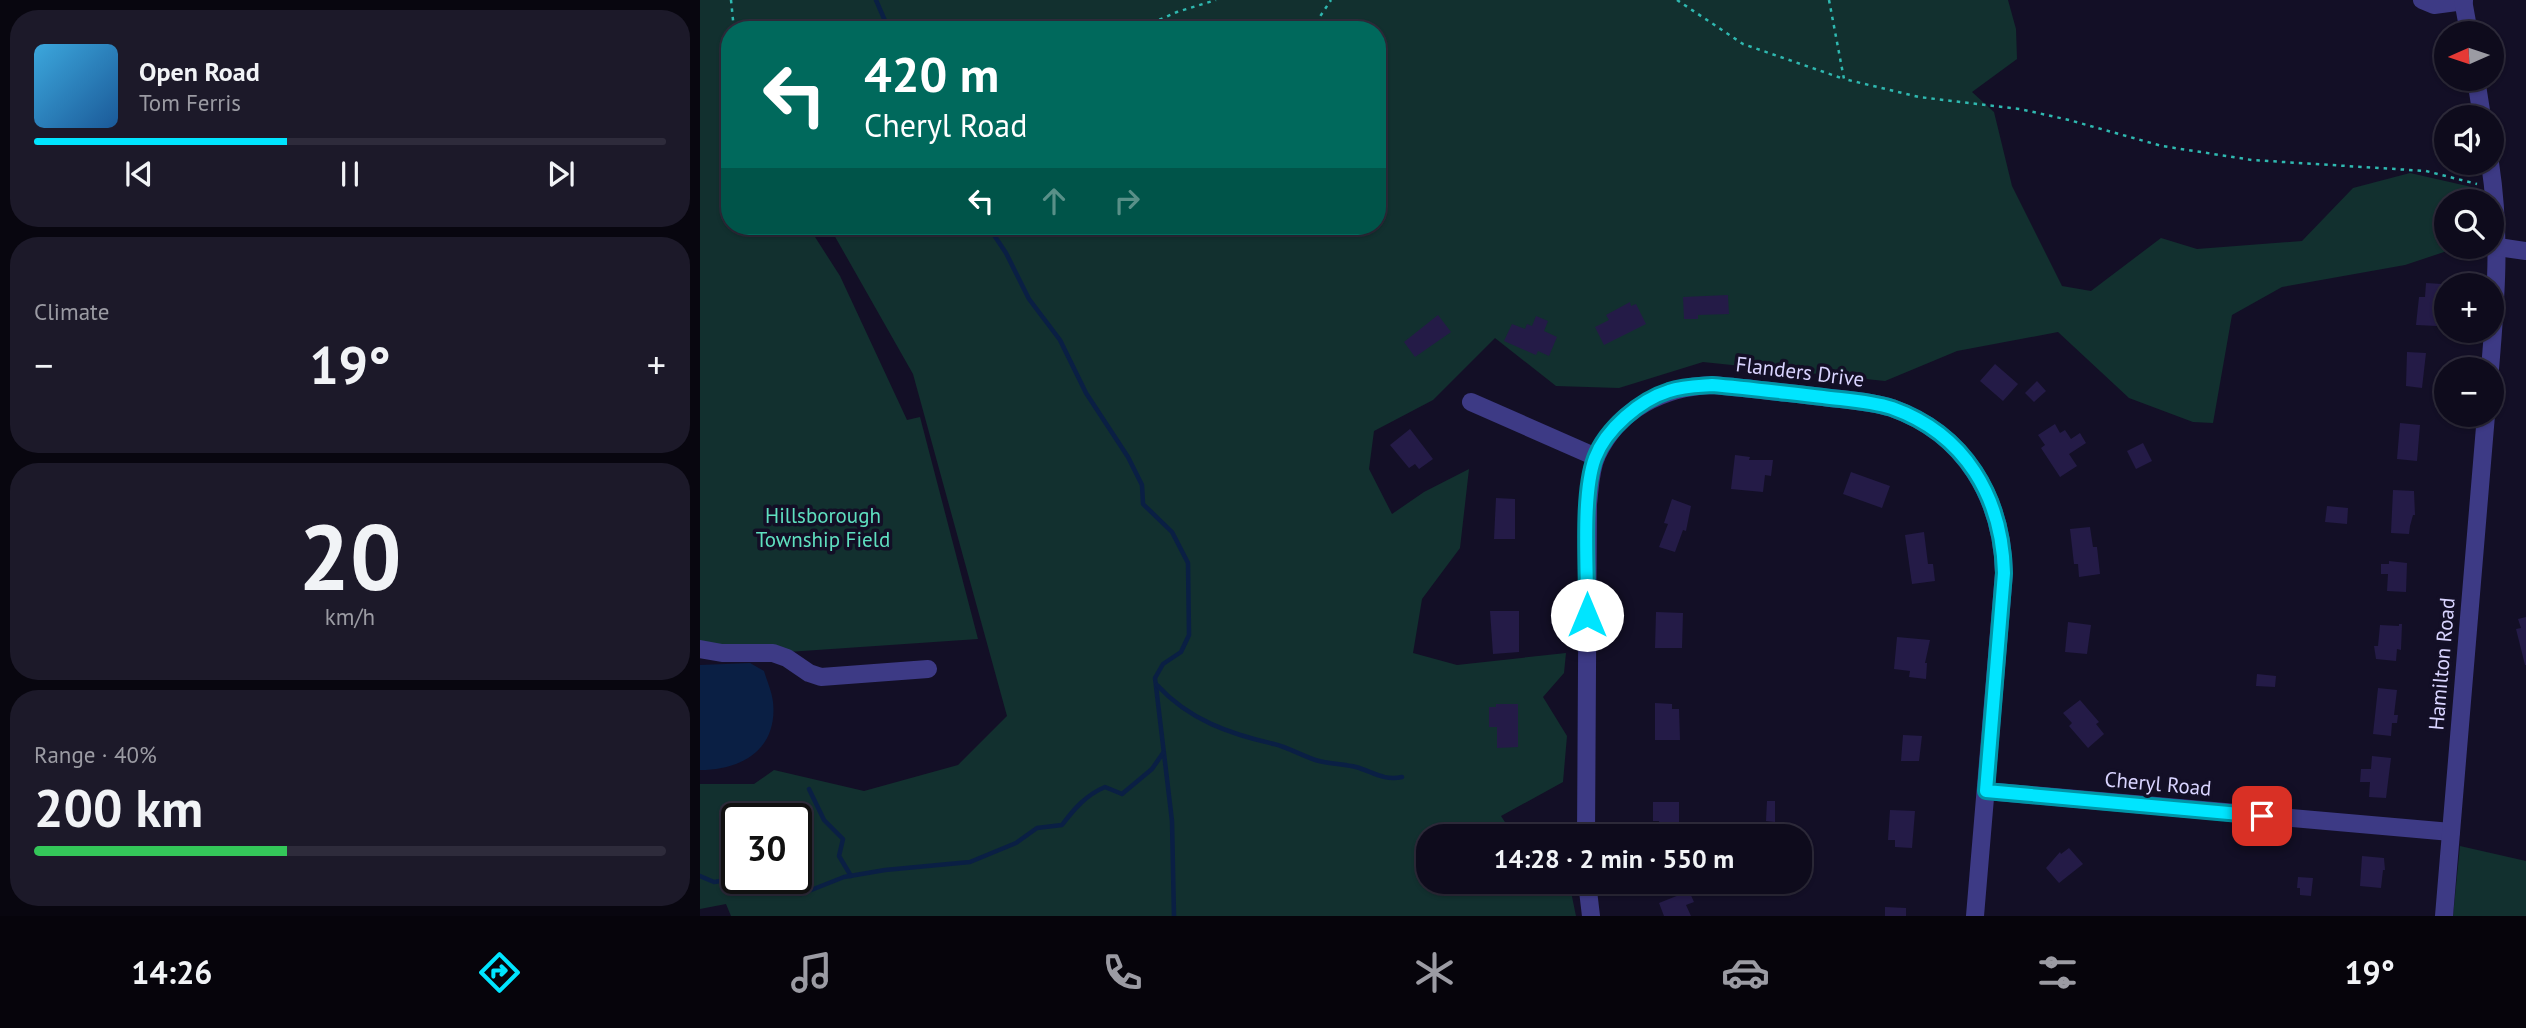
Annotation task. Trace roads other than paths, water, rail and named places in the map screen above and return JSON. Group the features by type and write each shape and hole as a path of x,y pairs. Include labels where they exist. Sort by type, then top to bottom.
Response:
{"street":[{"path":"2422,0 2434,5 2463,1 2467,21"},
{"path":"2504,248 2526,251"},
{"path":"2491,357 2498,259"},
{"name":"Flanders Drive","path":"1586,824 1588,504 1596,457 1608,437 1626,417 1646,402 1667,391 1688,386 1734,387 1866,402 1891,408 1920,421 1943,436 1978,475 1991,500 2003,549 2004,573 1975,916"},
{"path":"1471,402 1596,457"},
{"name":"Hamilton Road","path":"2444,916 2485,427"},
{"path":"700,649 722,653 773,653 821,677 929,669"},
{"name":"Cheryl Road","path":"1986,791 2451,832"},
{"path":"1588,894 1591,916"}],"water":[{"path":"750,663 764,671 771,690 773,718 770,732 754,754 743,761 730,766 700,770 700,665"}],"waterway":[{"path":"876,0 885,21"},
{"path":"994,235 1029,299 1060,340 1086,393 1128,457 1142,485 1143,504 1172,532 1188,563 1189,635 1181,652 1163,664 1155,678 1172,821 1174,916"},
{"path":"1157,685 1183,708 1226,730 1279,745 1319,761 1356,767 1384,777 1402,777"},
{"path":"812,890 844,877 885,870 970,862 1016,843 1037,828 1062,825 1081,803 1105,787 1122,794 1152,769 1163,753"},
{"path":"809,789 824,820 843,839 839,856 851,876"},
{"path":"700,876 714,882 721,881"}],"park label":[{"name":"Hillsborough Township Field","path":"823,528"}]}
